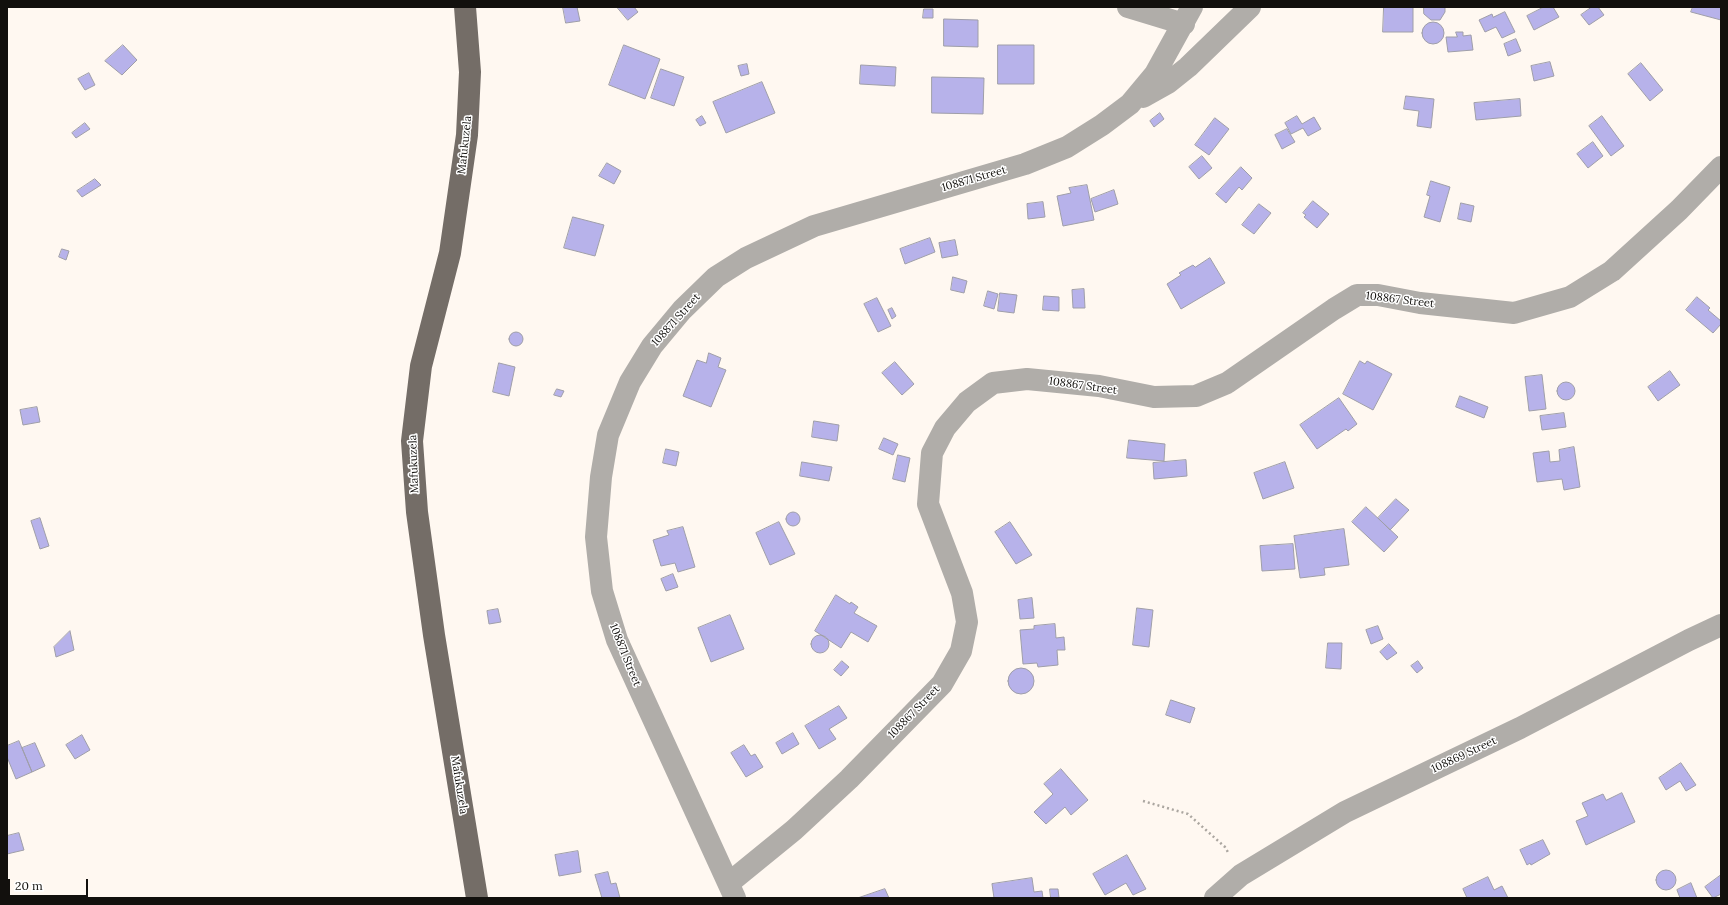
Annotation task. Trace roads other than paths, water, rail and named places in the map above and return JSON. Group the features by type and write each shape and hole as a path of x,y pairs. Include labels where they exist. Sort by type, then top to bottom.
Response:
{"main road":[{"name":"Mafukuzela","path":"465,7 470,72 468,135 450,253 421,366 412,441 417,512 433,628 477,898"}],"street":[{"path":"1128,7 1188,15"},
{"path":"1130,104 1168,83 1188,67 1250,7"},
{"name":"108871 Street","path":"732,891 617,640 602,592 596,538 601,477 608,435 630,382 652,346 682,310 716,277 746,258 814,226 1018,166 1067,147 1102,125 1130,104 1155,74 1188,15"},
{"name":"108867 Street","path":"732,891 794,830 849,780 942,684 961,650 967,622 962,594 928,504 932,453 945,428 967,402 993,384 1027,379 1099,386 1154,397 1196,396 1227,383 1334,309 1357,295 1378,295 1420,303 1514,313 1570,297 1612,271 1679,210 1721,167"},
{"name":"108869 Street","path":"1215,898 1241,875 1345,812 1520,728 1689,640 1721,625"}]}
